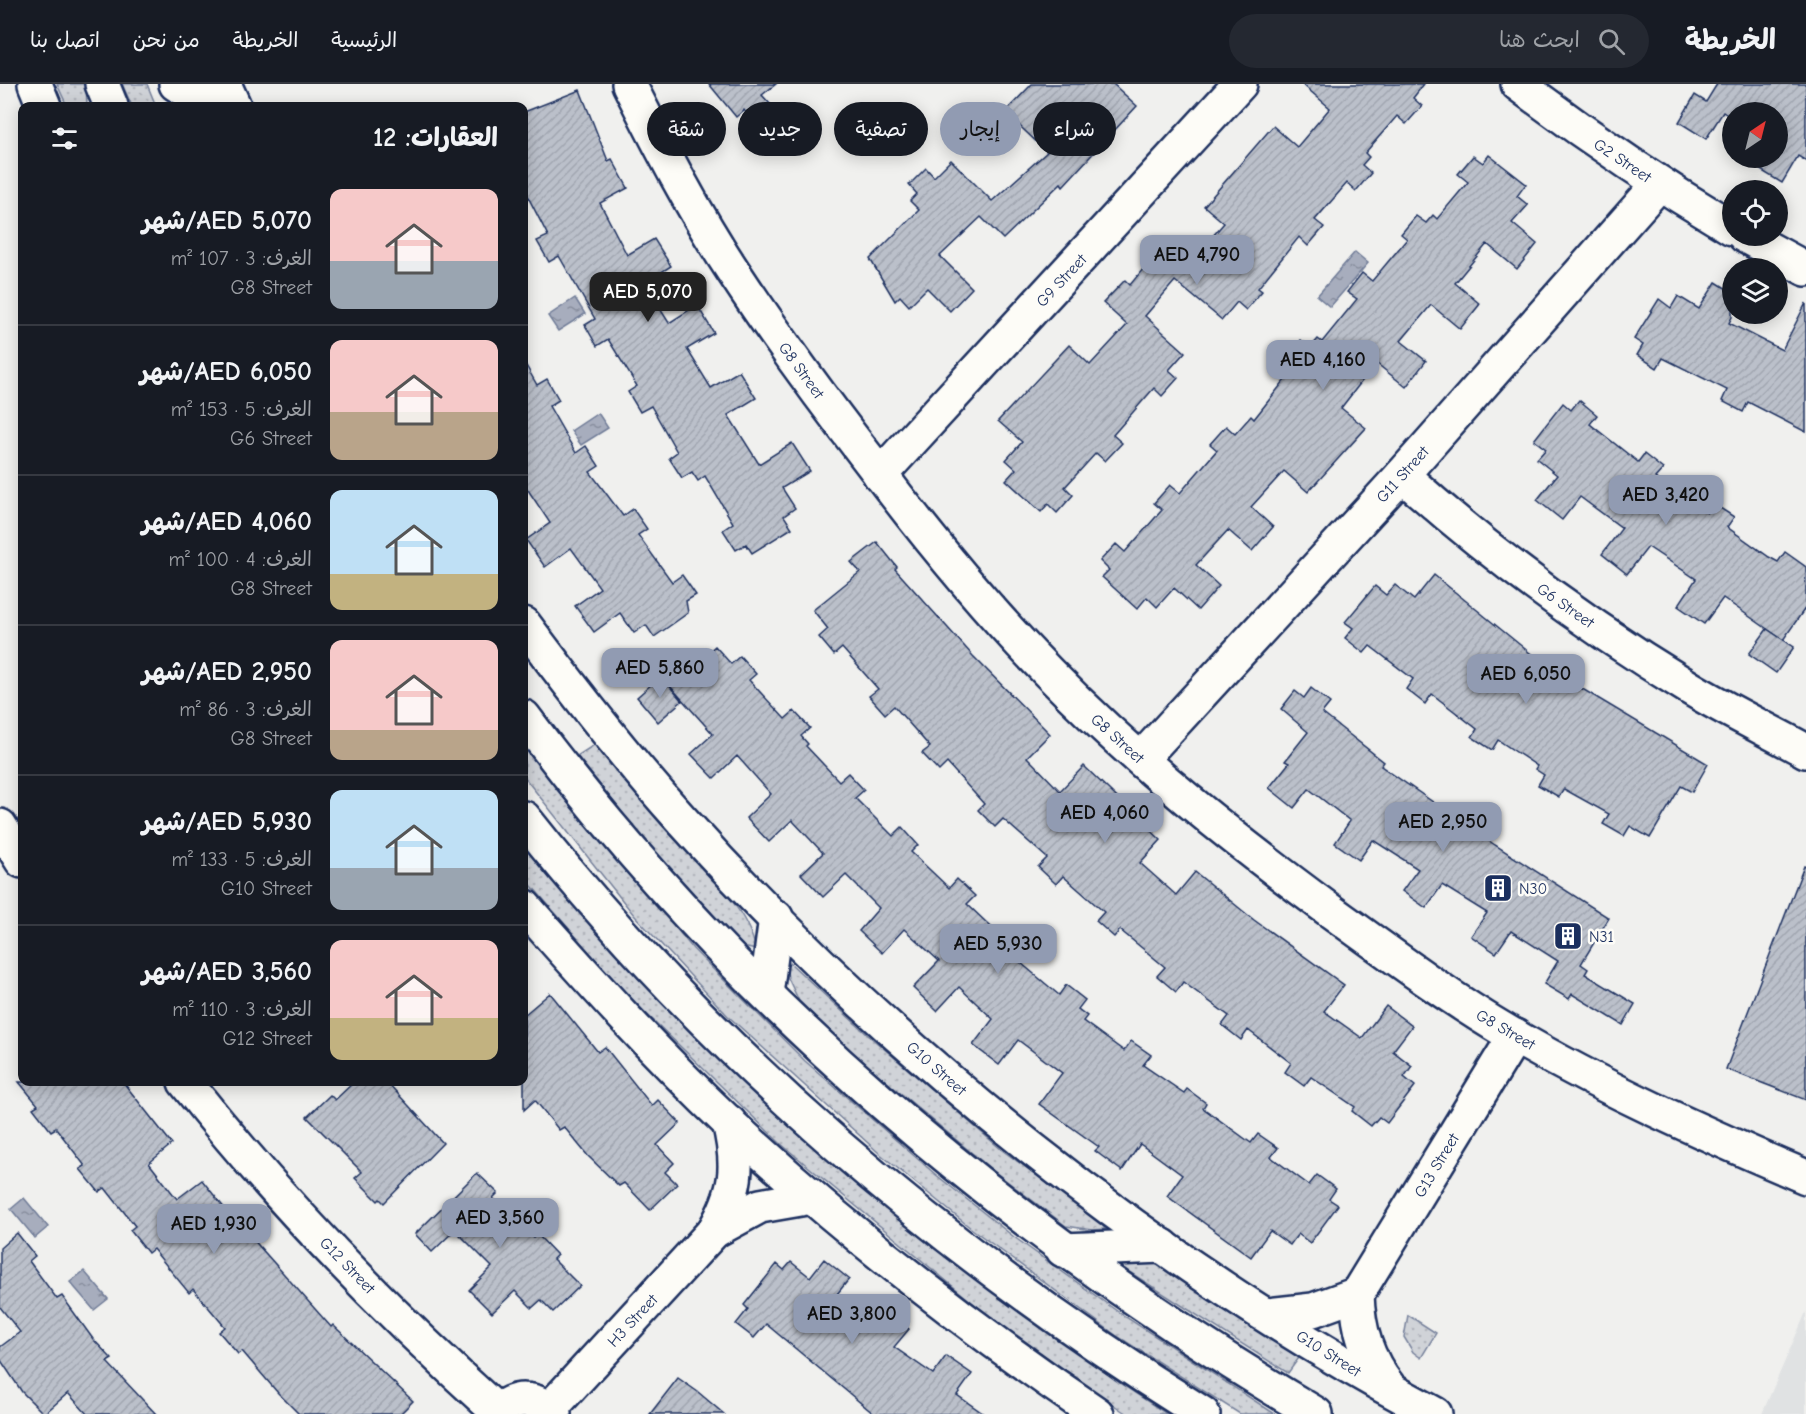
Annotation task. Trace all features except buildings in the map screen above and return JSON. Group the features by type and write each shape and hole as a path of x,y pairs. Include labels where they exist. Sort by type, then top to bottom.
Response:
{"street":[{"path":"35,84 42,102"},
{"path":"164,84 171,102"},
{"path":"176,84 205,102"},
{"path":"224,84 232,102"},
{"name":"G8 Street","path":"629,84 667,159 731,269 803,374 965,584 1050,675 1141,759 1294,884 1398,959 1515,1036 1632,1098 1731,1145 1806,1177"},
{"name":"G9 Street","path":"880,475 1240,84"},
{"name":"G2 Street","path":"1518,84 1580,131 1659,184 1722,222"},
{"name":"G11 Street","path":"1141,759 1402,475 1659,184"},
{"path":"1763,246 1806,269"},
{"name":"G6 Street","path":"1402,475 1476,538 1582,617 1693,690 1806,751"},
{"name":"G10 Street","path":"528,629 594,717 682,820 867,1006 961,1090 1060,1170 1163,1246 1268,1315 1391,1391 1435,1414"},
{"path":"528,723 558,764 650,873 766,994 852,1076 958,1167 1063,1250 1184,1331 1316,1414"},
{"path":"528,823 620,932 683,999 815,1125 956,1241 1106,1350 1203,1414"},
{"path":"0,826 18,855"},
{"path":"528,911 610,1003 729,1122 812,1197 917,1285 1026,1366 1097,1414"},
{"path":"766,994 776,917"},
{"name":"G13 Street","path":"1357,1294 1515,1036"},
{"name":"G12 Street","path":"188,1086 350,1268 497,1413"},
{"name":"H3 Street","path":"552,1412 714,1231 728,1205 736,1178 736,1150 729,1122"},
{"name":"H3 Street","path":"714,1231 736,1216 760,1206 812,1197"},
{"path":"1063,1250 1163,1246"},
{"path":"1268,1315 1313,1310 1357,1294 1358,1321 1364,1343 1375,1370 1391,1391"},
{"path":"497,1413 515,1400 526,1399 537,1401 552,1412"}],"shaded area":[{"path":"57,84 86,84 87,102 65,102"},
{"path":"122,84 147,84 154,102 130,102"},
{"path":"528,740 565,791 693,949 805,1061 935,1174 1014,1237 1121,1314 1275,1414 1240,1414 1117,1336 972,1229 879,1153 728,1016 634,915 528,782"},
{"path":"597,743 660,823 729,897 750,931 756,950 743,947 641,836 577,756"},
{"path":"528,842 638,978 783,1119 972,1273 1115,1380 1167,1414 1127,1414 990,1317 781,1144 624,992 528,882"},
{"path":"790,963 868,1035 1002,1150 1100,1222 1105,1229 1093,1230 1066,1226 991,1169 849,1050 799,1001 788,978 786,967"},
{"path":"1120,1259 1155,1262 1301,1355 1288,1373 1120,1266"},
{"path":"1806,1312 1806,1414 1762,1414"},
{"path":"1408,1315 1436,1333 1421,1358 1413,1352 1404,1337"}],"water":[{"path":"1355,252 1368,263 1330,307 1317,296"},
{"path":"575,298 585,314 558,331 548,316"},
{"path":"598,413 608,428 581,445 571,431"},
{"path":"24,1198 48,1227 35,1238 11,1209"},
{"path":"84,1271 108,1299 94,1310 70,1282"}],"place":[{"name":"N30","path":"1498,888"},
{"name":"N31","path":"1568,936"}]}
